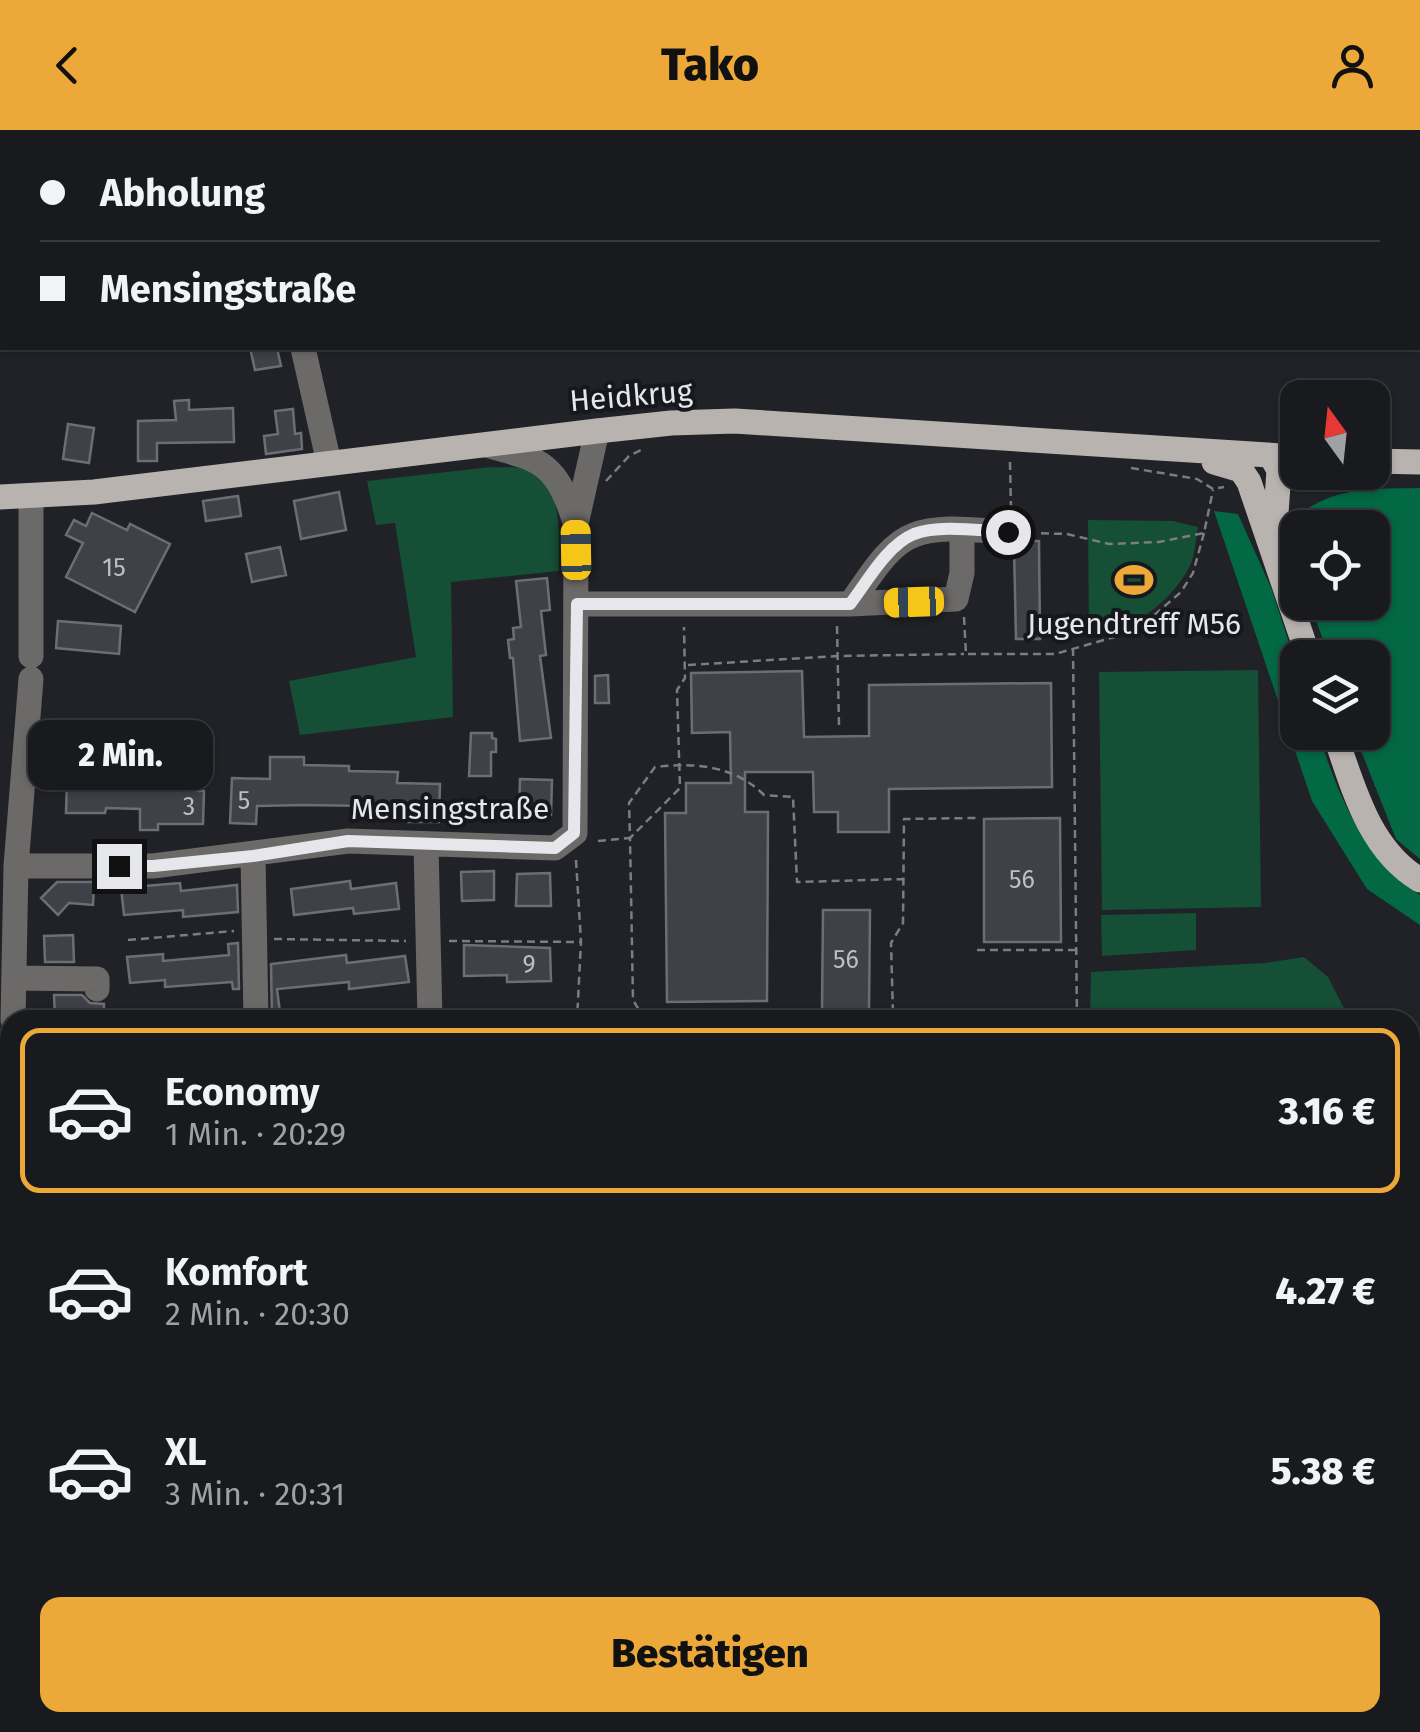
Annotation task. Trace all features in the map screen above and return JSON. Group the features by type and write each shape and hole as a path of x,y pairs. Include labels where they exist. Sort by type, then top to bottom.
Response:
{"main road":[{"name":"Heidkrug","path":"0,497 32,497 671,423 735,420 828,424 1142,459 1280,456"},
{"path":"1248,482 1256,468 1271,456 1280,471"},
{"path":"1142,459 1242,470 1303,640"},
{"path":"1390,468 1420,462"},
{"path":"1273,552 1285,490"},
{"path":"1340,750 1362,812 1385,847 1420,880"}],"street":[{"path":"303,350 329,463"},
{"name":"Mensingstraße","path":"16,866 153,866 348,841 555,848 586,837 576,524 597,431"},
{"name":"Mensingstraße","path":"486,445 533,458 557,477 564,486 576,524"},
{"path":"32,497 31,667 16,866 8,899 9,986 97,979 97,989"},
{"path":"843,604 911,535 929,531 1008,532"},
{"path":"577,604 843,604 956,599 962,573 962,531"},
{"path":"426,845 430,1010"},
{"path":"253,856 258,934 256,1010"}],"path":[{"path":"592,483 609,480 629,456 653,444"},
{"path":"1142,459 1198,479 1214,489 1248,482"},
{"path":"1010,460 1008,532 1067,534 1109,544 1159,542 1204,534"},
{"path":"685,665 837,656 1055,654 1118,636 1145,623 1181,592 1194,573 1214,489"},
{"path":"956,599 964,617 966,654"},
{"path":"839,726 837,656 843,604"},
{"path":"578,1010 586,837 630,838 680,788 678,690 685,678 684,605"},
{"path":"1073,648 1077,1010"},
{"path":"639,1010 633,1000 629,803 655,767 680,764 718,768 748,779 764,795 793,797 797,882 904,879"},
{"path":"892,1010 891,943 903,923 904,818 976,818"},
{"path":"128,940 258,934 420,941"},
{"path":"436,941 582,942"},
{"path":"976,950 1076,950"}],"green space":[{"path":"491,467 525,469 547,486 557,512 559,571 451,582 453,717 300,735 289,681 416,657 395,523 376,525 367,481"},
{"path":"1420,488 1420,859 1396,839 1361,750 1390,750 1390,640 1323,640 1316,620 1390,620 1390,510 1305,510 1335,496"},
{"path":"1214,511 1238,514 1272,590 1288,640 1280,640 1280,706"},
{"name":"Jugendtreff M56","path":"1088,520 1173,521 1198,527 1190,566 1160,604 1134,622 1089,636"},
{"path":"1258,670 1261,907 1102,910 1099,672"},
{"path":"1295,750 1324,750 1344,802 1368,843 1420,895 1420,925 1367,889 1312,801"},
{"path":"1196,913 1196,950 1102,956 1101,915"},
{"path":"1304,957 1328,977 1345,1010 1090,1010 1091,972 1265,963"}],"building":[{"path":"250,350 277,350 281,366 255,370"},
{"path":"189,400 189,410 233,408 234,442 157,443 157,461 138,461 138,421 176,420 174,401"},
{"path":"293,409 295,434 301,433 302,449 266,454 264,436 278,434 275,411"},
{"path":"68,424 94,428 89,463 63,459"},
{"path":"339,492 346,530 301,539 294,501"},
{"path":"238,496 241,516 206,521 203,501"},
{"path":"92,513 127,530 130,524 170,544 135,612 66,577 83,543 66,535 74,520 86,526"},
{"name":"Jugendtreff M56","path":"1021,541 1039,541 1040,639 1016,639 1014,547"},
{"path":"280,547 286,575 252,582 246,554"},
{"path":"547,578 550,610 541,611 546,655 540,656 551,738 520,741 508,640 514,639 513,628 521,627 516,581"},
{"path":"58,621 121,626 119,654 56,648"},
{"path":"802,671 804,737 869,736 869,685 1051,683 1052,787 889,789 889,832 838,832 838,812 814,812 813,772 745,772 745,812 768,812 767,1001 667,1002 665,813 686,813 686,783 731,783 730,732 692,733 691,673"},
{"path":"608,675 609,703 595,703 595,676"},
{"path":"471,733 492,733 496,739 496,752 491,752 491,776 469,776"},
{"path":"270,757 304,757 304,765 349,766 349,771 398,772 397,783 440,784 439,822 408,822 408,812 367,811 367,806 304,805 257,806 256,824 230,823 232,778 270,779"},
{"path":"131,766 164,767 163,790 204,791 203,824 158,824 158,830 140,830 140,809 66,813 67,779 130,781"},
{"path":"520,779 552,780 551,815 519,814"},
{"path":"1060,818 1061,942 984,942 984,819"},
{"path":"494,871 494,900 462,901 461,872"},
{"path":"550,873 551,906 516,906 517,874"},
{"path":"350,881 351,889 396,883 399,909 354,914 353,908 294,915 291,889"},
{"path":"57,882 94,882 93,905 69,903 58,915 41,898"},
{"path":"180,883 181,891 237,885 238,912 183,917 183,910 124,915 121,888"},
{"path":"823,910 870,910 869,1010 822,1010"},
{"path":"73,935 74,962 45,962 44,936"},
{"path":"238,943 239,989 233,989 232,982 165,987 165,980 130,983 127,957 163,954 163,961 229,955 228,944"},
{"path":"464,945 550,948 551,981 507,982 507,975 464,976"},
{"path":"346,955 347,963 405,956 409,982 349,989 349,982 277,989 280,1010 272,1010 271,964"},
{"path":"54,995 82,995 90,1003 104,1004 104,1010 55,1010"}],"place":[{"name":"Jugendtreff M56","path":"1134,580"}],"route":[{"path":"119,866 253,856 348,841 555,848 574,833 577,604 850,604 891,552 911,535 929,531 1008,532"}]}
